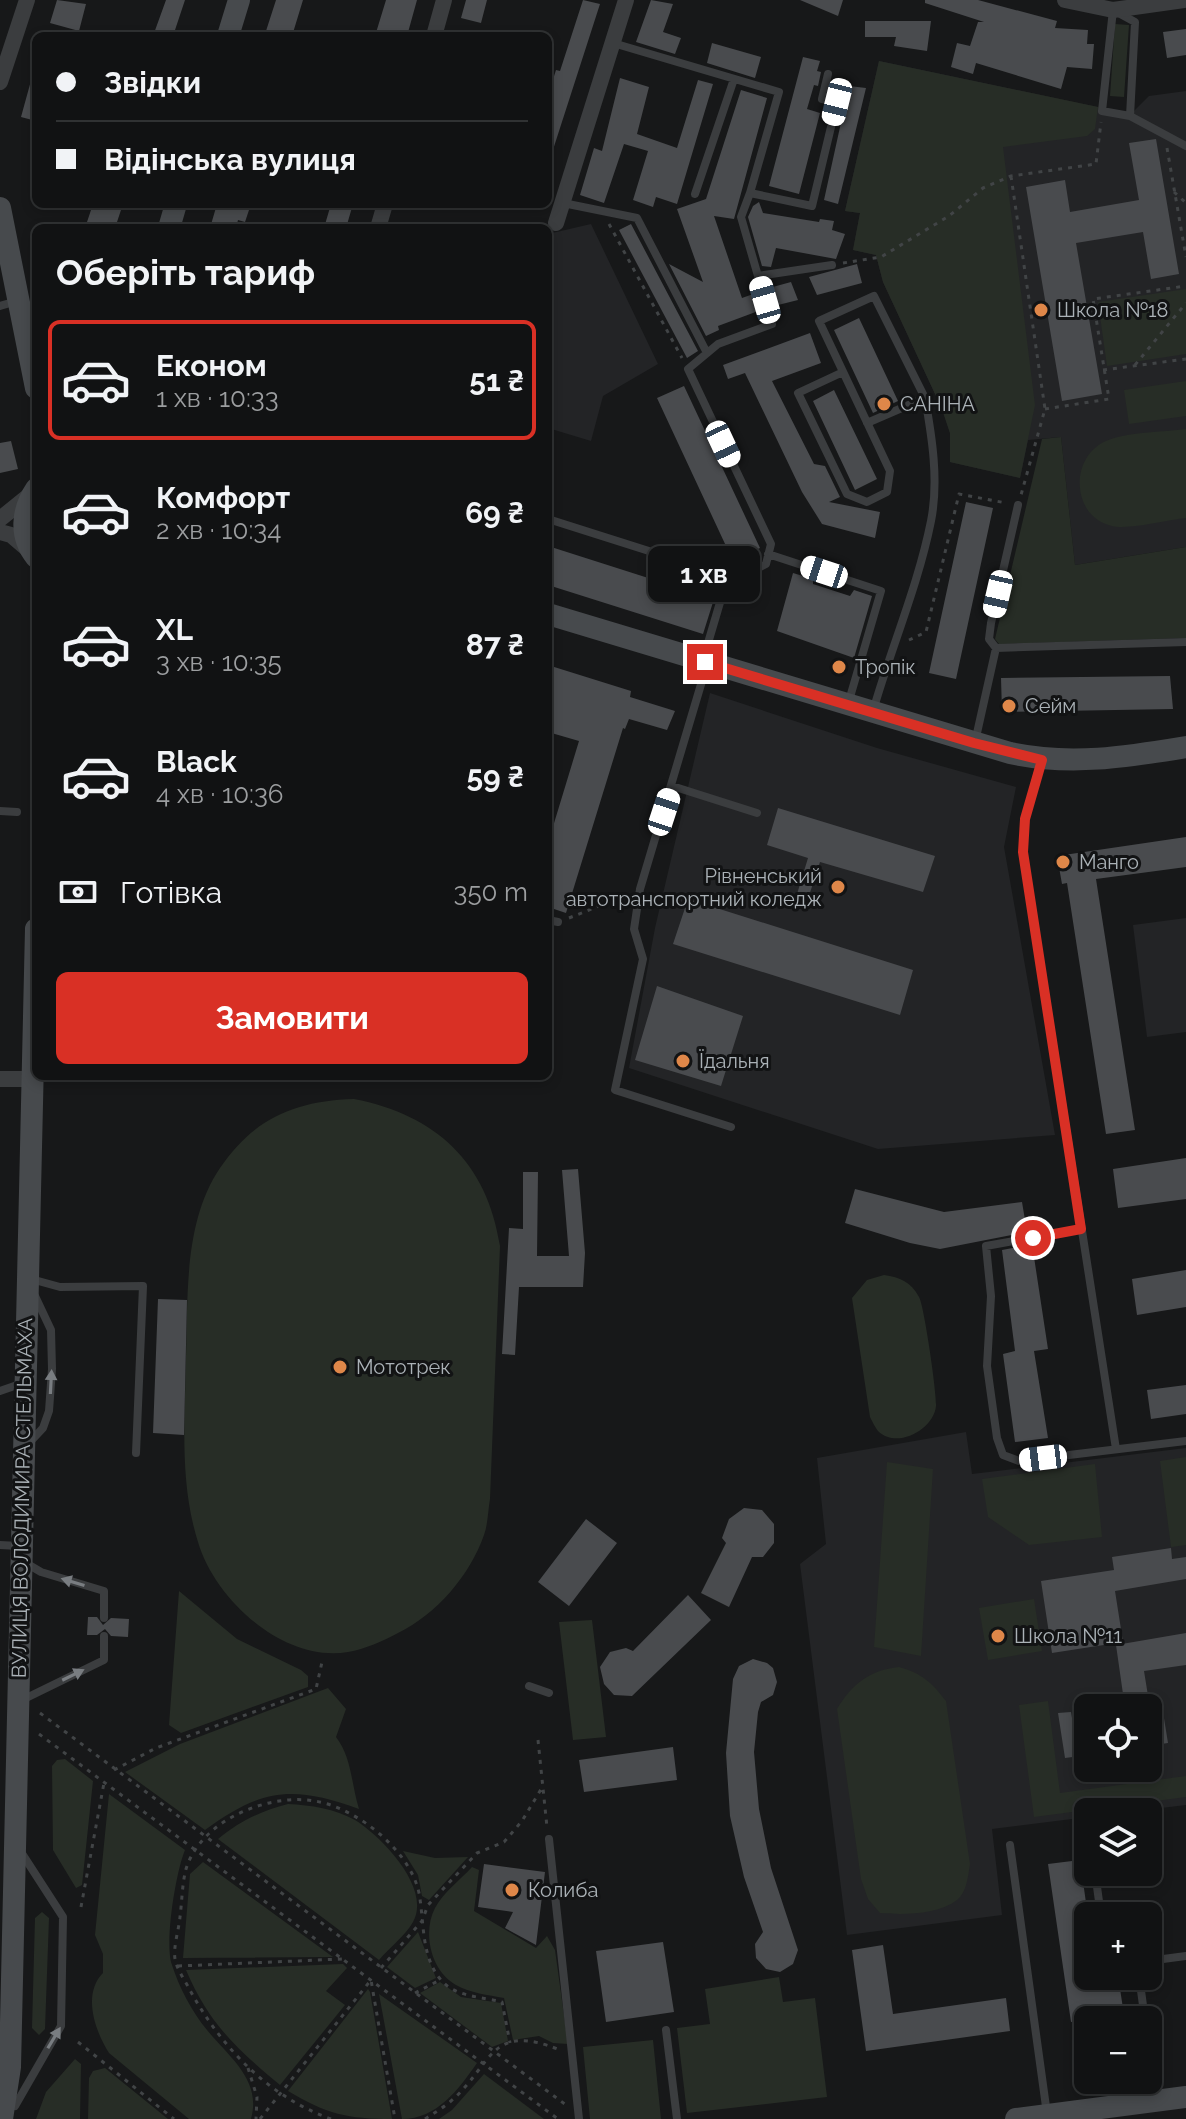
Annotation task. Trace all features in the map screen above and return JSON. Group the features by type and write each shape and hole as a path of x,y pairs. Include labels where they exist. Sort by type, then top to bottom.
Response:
{"main road":[{"path":"229,32 239,0"},
{"path":"0,208 9,304 32,376"},
{"path":"32,497 24,514 27,541 32,552"},
{"path":"552,615 872,713 1042,760 1083,761 1186,747"},
{"name":"ВУЛИЦЯ ВОЛОДИМИРА СТЕЛЬМАХА","path":"12,2115 7,1938 15,1844 20,1701 13,1550 22,1450 32,1049"},
{"path":"1016,2119 1186,2097"}],"street":[{"path":"0,82 27,0"},
{"path":"435,32 444,0"},
{"path":"556,223 626,0"},
{"path":"1065,0 1113,5 1184,0"},
{"path":"0,519 32,491"},
{"path":"0,532 11,535 32,556"},
{"path":"0,1079 31,1079"}],"lane":[{"path":"1113,5 1102,111 1130,116 1186,146"},
{"path":"1113,5 1135,22 1130,116"},
{"path":"613,42 779,92 741,217 772,324 718,344 688,369 771,544 766,564 731,582 724,589 702,681 640,889 634,929 643,959 615,1090 731,1127"},
{"path":"750,193 812,206 837,102 822,99 828,74"},
{"path":"695,194 734,79"},
{"path":"561,203 637,218 707,353"},
{"path":"758,276 832,265"},
{"path":"843,372 798,393 847,494 867,502 887,492 890,471 819,321 874,296 925,398 934,445 932,519 896,645 872,713"},
{"path":"867,423 925,398"},
{"path":"996,648 989,639 991,623 1018,505"},
{"path":"552,520 712,571 731,582"},
{"path":"768,554 881,591 848,705"},
{"path":"996,648 1186,642"},
{"path":"974,743 996,648"},
{"path":"1042,760 1025,819 1023,852 1116,1449"},
{"path":"672,786 757,813"},
{"path":"0,811 17,812"},
{"path":"552,921 558,922"},
{"path":"1081,1229 986,1246 991,1296 987,1366 997,1438 1003,1455 1019,1461 1186,1441"},
{"path":"22,1450 43,1428 49,1411 52,1369 51,1330 26,1277"},
{"path":"26,1277 60,1287 143,1286 136,1453"},
{"path":"0,1391 24,1383"},
{"path":"13,1550 41,1572 104,1591 104,1618"},
{"path":"20,1701 104,1660 104,1636"},
{"path":"529,1686 549,1693"},
{"path":"549,1839 579,2117"},
{"path":"12,2115 61,2026 63,1917 15,1844"},
{"path":"1010,1845 1060,2115"},
{"path":"1162,1959 1186,1956"},
{"path":"666,2030 677,2119"},
{"path":"1155,2094 1156,2101"}],"path":[{"path":"832,265 881,257 949,216 983,188 1011,176 1096,164 1102,111"},
{"path":"1164,132 1186,257"},
{"path":"896,645 926,632 959,494 1018,505 1045,409 1011,176"},
{"path":"1174,192 1186,203"},
{"path":"602,210 688,369"},
{"path":"1045,409 1109,399 1093,299 1186,286"},
{"path":"1134,366 1186,303"},
{"path":"1103,370 1186,359"},
{"path":"558,922 640,889"},
{"path":"114,1770 156,1748 316,1689 322,1662"},
{"path":"40,1713 579,2117"},
{"path":"39,1734 558,2119"},
{"path":"538,1740 549,1839"},
{"path":"81,1907 104,1783"},
{"path":"381,1968 422,1921 428,1905 477,1853 504,1842 522,1821 543,1786"},
{"path":"331,2119 309,2111 281,2094 246,2065 209,2025 175,1959 186,1870 195,1850 205,1838 228,1820 287,1798 336,1807 355,1814 374,1829 409,1869 420,1895 429,1958 440,1980 477,1998 502,2002 510,2043"},
{"path":"178,1966 343,1959"},
{"path":"258,2119 371,1980"},
{"path":"371,1980 395,2119"},
{"path":"415,1993 440,1980"},
{"path":"425,2119 451,2101 484,2064 492,2050 510,2043 536,2041 571,2051"},
{"path":"78,2042 174,2119"},
{"path":"246,2065 257,2097 258,2119"}],"shaded area":[{"path":"1115,24 1129,25 1124,97 1110,96"},
{"name":"Школа №18","path":"879,61 1131,114 1149,96 1186,91 1186,547 1075,565 1061,437 1028,440 1020,478 950,462 950,433 942,409 883,282 876,255 853,250 860,213 845,211"},
{"path":"879,61 1098,107 1095,129 1087,136 1003,147 1035,405 1020,478 950,462 950,433 942,409 883,282 876,255 853,250 860,213 845,211"},
{"path":"591,224 658,364 603,396 591,441 552,429 552,233"},
{"path":"1186,289 1186,354 1107,366 1098,302"},
{"path":"1186,381 1186,416 1129,424 1124,390"},
{"path":"1186,429 1186,518 1119,527 1098,520 1089,511 1082,499 1081,473 1094,449 1106,441 1124,436"},
{"path":"1061,437 1075,565 1186,547 1186,638 999,644 995,639 1042,439"},
{"name":"Рівненський автотранспортний коледж","path":"710,693 877,748 1016,787 1004,847 1055,1135 878,1149 629,1068 655,928"},
{"path":"1186,918 1186,1032 1147,1037 1133,925"},
{"name":"Мототрек","path":"354,1099 383,1106 433,1130 470,1167 493,1216 500,1246 490,1499 485,1531 478,1550 461,1579 439,1604 412,1625 380,1642 348,1652 324,1653 300,1648 255,1623 220,1585 198,1542 188,1496 184,1450 188,1283 200,1211 208,1189 233,1151 247,1136 278,1116 313,1104"},
{"path":"884,1275 904,1281 919,1297 936,1398 934,1414 922,1429 896,1438 879,1432 870,1417 852,1298 867,1280"},
{"name":"Школа №11","path":"966,1432 972,1474 1186,1448 1186,1805 1162,1808 1162,1798 1074,1798 1074,1819 992,1829 1002,1915 847,1935 800,1564 826,1544 817,1458"},
{"path":"1186,1457 1186,1545 1171,1547 1160,1461"},
{"path":"887,1462 933,1469 921,1656 874,1647"},
{"path":"1095,1464 1102,1537 1029,1545 988,1517 982,1479"},
{"path":"179,1591 237,1639 301,1670 308,1676 308,1687 181,1733 169,1725"},
{"path":"1034,1599 1042,1651 988,1660 979,1608"},
{"path":"592,1620 606,1737 573,1740 559,1622"},
{"path":"899,1667 926,1680 946,1701 970,1864 965,1888 957,1900 940,1909 909,1914 880,1913 868,1899 861,1879 837,1709 849,1692 863,1680 879,1671"},
{"path":"328,1688 346,1709 336,1737 348,1762 359,1809 315,1796 279,1795 244,1806 205,1830 125,1772 180,1744"},
{"path":"1048,1701 1060,1793 1162,1782 1162,1779 1186,1776 1186,1797 1162,1800 1074,1798 1074,1812 1034,1817 1019,1705"},
{"path":"65,1759 93,1781 82,1885 76,1888 53,1850 52,1766 57,1760"},
{"path":"109,1794 185,1850 172,1908 169,1941 172,1965 196,2015 248,2081 252,2092 251,2119 189,2119 109,2053 99,2034 92,2002 93,1991 103,1973 103,1954 95,1935"},
{"path":"288,1804 323,1808 355,1820 390,1850 410,1879 416,1894 417,1909 413,1922 379,1960 218,1839 251,1817"},
{"path":"403,1851 435,1858 468,1857 429,1900 422,1896 418,1875"},
{"path":"203,1862 333,1957 183,1958 190,1874"},
{"path":"472,1867 479,1870 474,1911 536,1948 547,1936 555,1950 568,2044 553,2043 539,2036 513,2040 504,1998 456,1985 440,1971 429,1940 431,1918 447,1892"},
{"path":"42,1912 49,1918 45,2029 39,2035 32,2028 35,1918"},
{"path":"418,1932 436,1978 415,1988 387,1967"},
{"path":"343,1964 347,1968 326,1991 345,2005 280,2085 225,2034 204,2006 186,1970"},
{"path":"779,1977 783,2002 815,1998 827,2097 687,2113 677,2028 710,2024 705,1989"},
{"path":"440,1982 461,1997 501,2003 508,2041 492,2047 420,1993"},
{"path":"368,1989 392,2119 338,2114 288,2091"},
{"path":"379,1994 477,2063 446,2101 415,2118 402,2119"},
{"path":"653,2040 661,2119 590,2119 583,2047"},
{"path":"75,2059 81,2064 80,2119 36,2119 46,2092"},
{"path":"105,2068 168,2119 88,2119 89,2078 93,2071"},
{"path":"484,2074 544,2119 439,2119 452,2110"}],"building":[{"path":"57,0 86,4 79,31 50,23"},
{"path":"166,0 185,0 174,32 154,32"},
{"path":"276,0 303,0 293,32 266,31"},
{"path":"386,0 417,0 408,32 376,32"},
{"path":"466,0 487,0 481,23 461,18"},
{"path":"583,0 600,4 552,153 552,82 556,70 560,71"},
{"path":"651,0 673,4 663,32 681,38 675,54 636,42"},
{"path":"800,0 843,0 838,16"},
{"path":"925,0 978,0 1057,21 1055,28 1088,30 1087,44 1094,44 1092,69 1067,67 1061,89 976,63 973,74 951,67 957,43 970,46 978,22 984,22 925,3"},
{"path":"865,21 931,21 927,51 894,46 896,37 865,37"},
{"path":"1186,29 1186,55 1167,58 1163,32"},
{"path":"712,43 761,57 755,78 707,63"},
{"path":"803,57 820,61 818,86 814,85 807,109 820,113 799,194 769,186"},
{"path":"32,77 32,120 21,117"},
{"path":"620,78 649,87 637,134 677,148 698,80 713,84 677,204 656,197 653,207 633,200 648,151 624,144 604,203 580,195 594,148 602,151"},
{"path":"849,86 866,88 838,204 824,200"},
{"path":"741,90 767,98 734,219 714,216 742,298 756,293 761,310 718,326 719,330 706,336 669,264 703,282 677,209 706,199"},
{"path":"1156,139 1179,274 1151,279 1143,232 1076,243 1102,394 1062,401 1026,187 1065,180 1070,212 1139,200 1129,143"},
{"path":"759,202 763,213 819,222 820,219 834,221 832,230 845,234 836,259 776,248 771,267 762,266 748,217 753,206"},
{"path":"92,208 122,208 116,224 86,224"},
{"path":"216,208 250,208 245,222 238,220 237,224 211,224"},
{"path":"330,208 352,208 347,224 325,224"},
{"path":"631,224 698,351 687,358 619,230"},
{"path":"857,264 862,283 817,295 809,277"},
{"path":"791,282 798,300 774,306 769,288"},
{"path":"859,318 898,401 873,413 834,330"},
{"path":"810,333 821,363 772,381 814,464 825,466 840,497 829,502 880,512 875,538 822,524 802,492 745,373 728,379 723,365"},
{"path":"684,386 760,548 733,561 657,398"},
{"path":"834,390 877,479 855,490 813,401"},
{"path":"11,441 18,469 0,473 0,443"},
{"path":"966,502 993,508 956,679 929,673"},
{"path":"552,547 714,599 703,634 552,586"},
{"path":"793,573 813,579 813,584 850,596 854,590 872,596 854,658 777,631"},
{"path":"552,666 631,691 630,697 675,711 667,730 629,719 623,728 566,913 552,908 552,830 579,741 552,733"},
{"path":"1170,676 1173,709 1002,712 1001,678"},
{"path":"778,808 935,856 923,892 820,862 805,908 794,904 808,858 767,845"},
{"path":"1186,837 1186,867 1096,879 1135,1130 1106,1134 1067,883 1062,884 1057,856"},
{"path":"688,899 913,970 900,1015 673,944"},
{"path":"657,986 743,1016 721,1086 635,1060"},
{"path":"1186,1158 1186,1199 1118,1208 1113,1169"},
{"path":"578,1169 585,1253 583,1287 519,1287 515,1355 502,1354 509,1228 523,1229 523,1172 538,1172 537,1256 569,1256 562,1170"},
{"path":"855,1189 944,1212 1022,1202 1027,1232 940,1249 910,1243 845,1223"},
{"path":"1029,1245 1031,1258 1034,1257 1048,1349 1034,1351 1048,1438 1015,1442 1003,1354 1015,1351 1002,1250"},
{"path":"1186,1270 1186,1307 1137,1315 1132,1279"},
{"path":"158,1299 187,1300 184,1435 153,1433"},
{"path":"1186,1385 1186,1414 1151,1419 1147,1390"},
{"path":"744,1508 762,1510 774,1524 774,1543 763,1557 752,1557 729,1607 701,1593 726,1543 722,1538 729,1519"},
{"path":"586,1519 617,1543 569,1606 538,1582"},
{"path":"1171,1548 1172,1559 1186,1557 1186,1579 1115,1591 1123,1642 1052,1653 1041,1581 1114,1570 1112,1557"},
{"path":"688,1595 711,1620 632,1696 614,1695 604,1684 600,1667 610,1652 626,1648 633,1651"},
{"path":"88,1617 97,1617 103,1625 111,1618 129,1619 128,1637 111,1636 105,1629 97,1635 87,1635"},
{"path":"1186,1633 1186,1665 1144,1671 1148,1694 1123,1694 1116,1645"},
{"path":"753,1659 773,1668 777,1682 773,1695 761,1702 754,1752 759,1809 771,1868 798,1950 793,1964 780,1972 766,1969 756,1958 755,1944 763,1932 744,1877 730,1816 726,1753 733,1679 739,1666"},
{"path":"1071,1712 1074,1757 1065,1758 1058,1713"},
{"path":"1162,1712 1168,1743 1162,1744"},
{"path":"673,1747 677,1780 584,1792 579,1760"},
{"path":"1074,1861 1074,1886 1084,1886 1086,1902 1074,1902 1074,1990 1120,1990 1123,2006 1074,2006 1074,2022 1071,2022 1048,1864"},
{"name":"Колиба","path":"484,1864 545,1872 536,1945 505,1928 513,1912 478,1907"},
{"path":"663,1942 674,2012 606,2022 596,1951"},
{"path":"883,1945 893,2014 1006,1998 1010,2031 866,2051 852,1950"}],"place":[{"name":"Школа №18","path":"1041,310"},
{"name":"САНІНА","path":"884,404"},
{"name":"Тропік","path":"839,667"},
{"name":"Сейм","path":"1009,706"},
{"name":"Манго","path":"1063,862"},
{"name":"Рівненський автотранспортний коледж","path":"838,887"},
{"name":"Їдальня","path":"683,1061"},
{"name":"Мототрек","path":"340,1367"},
{"name":"Школа №11","path":"998,1636"},
{"name":"Колиба","path":"512,1890"}],"route":[{"path":"705,662 974,743 1042,760 1025,819 1023,852 1081,1229 1033,1238"}]}
